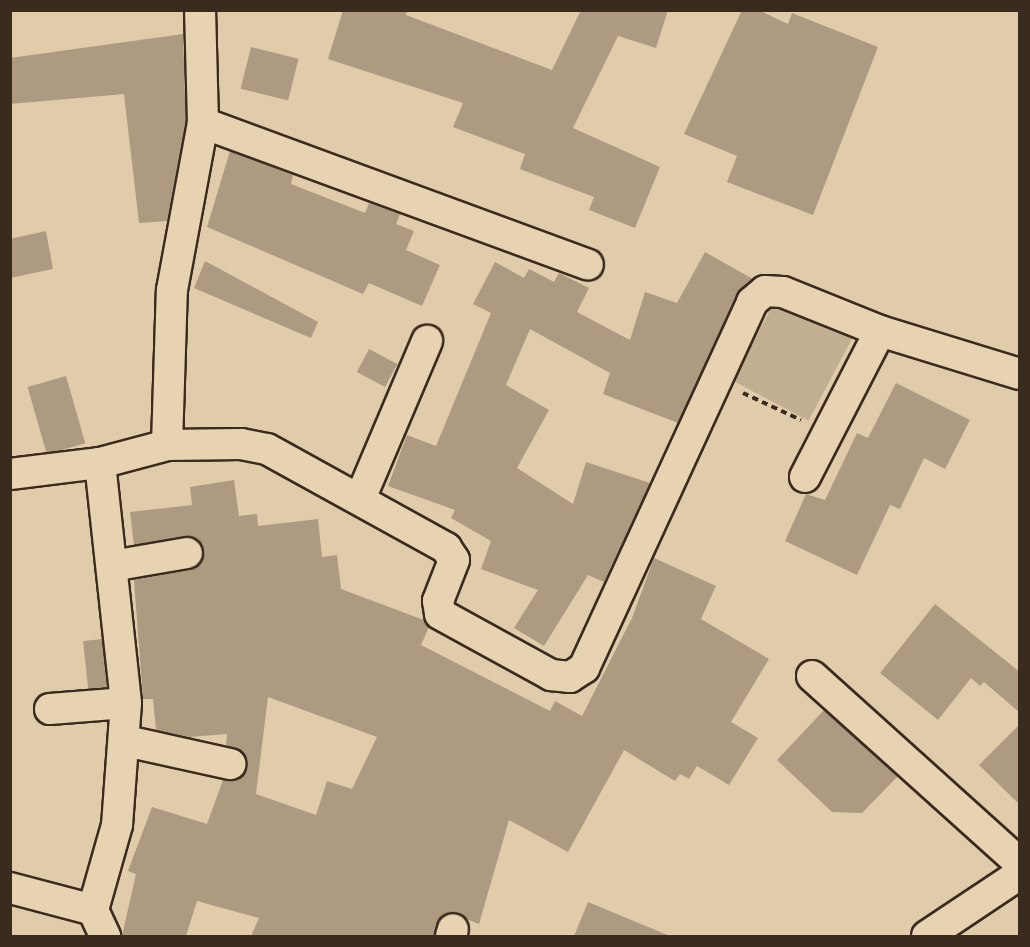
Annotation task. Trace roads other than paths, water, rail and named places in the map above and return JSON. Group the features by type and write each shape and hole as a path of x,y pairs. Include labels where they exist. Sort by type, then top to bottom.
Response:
{"street":[{"path":"167,445 172,290 203,123 200,10"},
{"path":"203,123 588,265"},
{"path":"10,474 100,463 167,445 241,444 267,449 360,499 452,554 437,609 445,619 551,675 570,677 584,668 752,302 765,291 783,292 880,331 1020,374"},
{"path":"805,477 880,331"},
{"path":"360,499 427,341"},
{"path":"100,463 126,703 126,741 117,825 93,910 105,936"},
{"path":"112,566 187,553"},
{"path":"812,676 1020,863"},
{"path":"50,709 126,703"},
{"path":"126,741 230,764"},
{"path":"927,936 1020,874"},
{"path":"10,888 93,910"}]}
